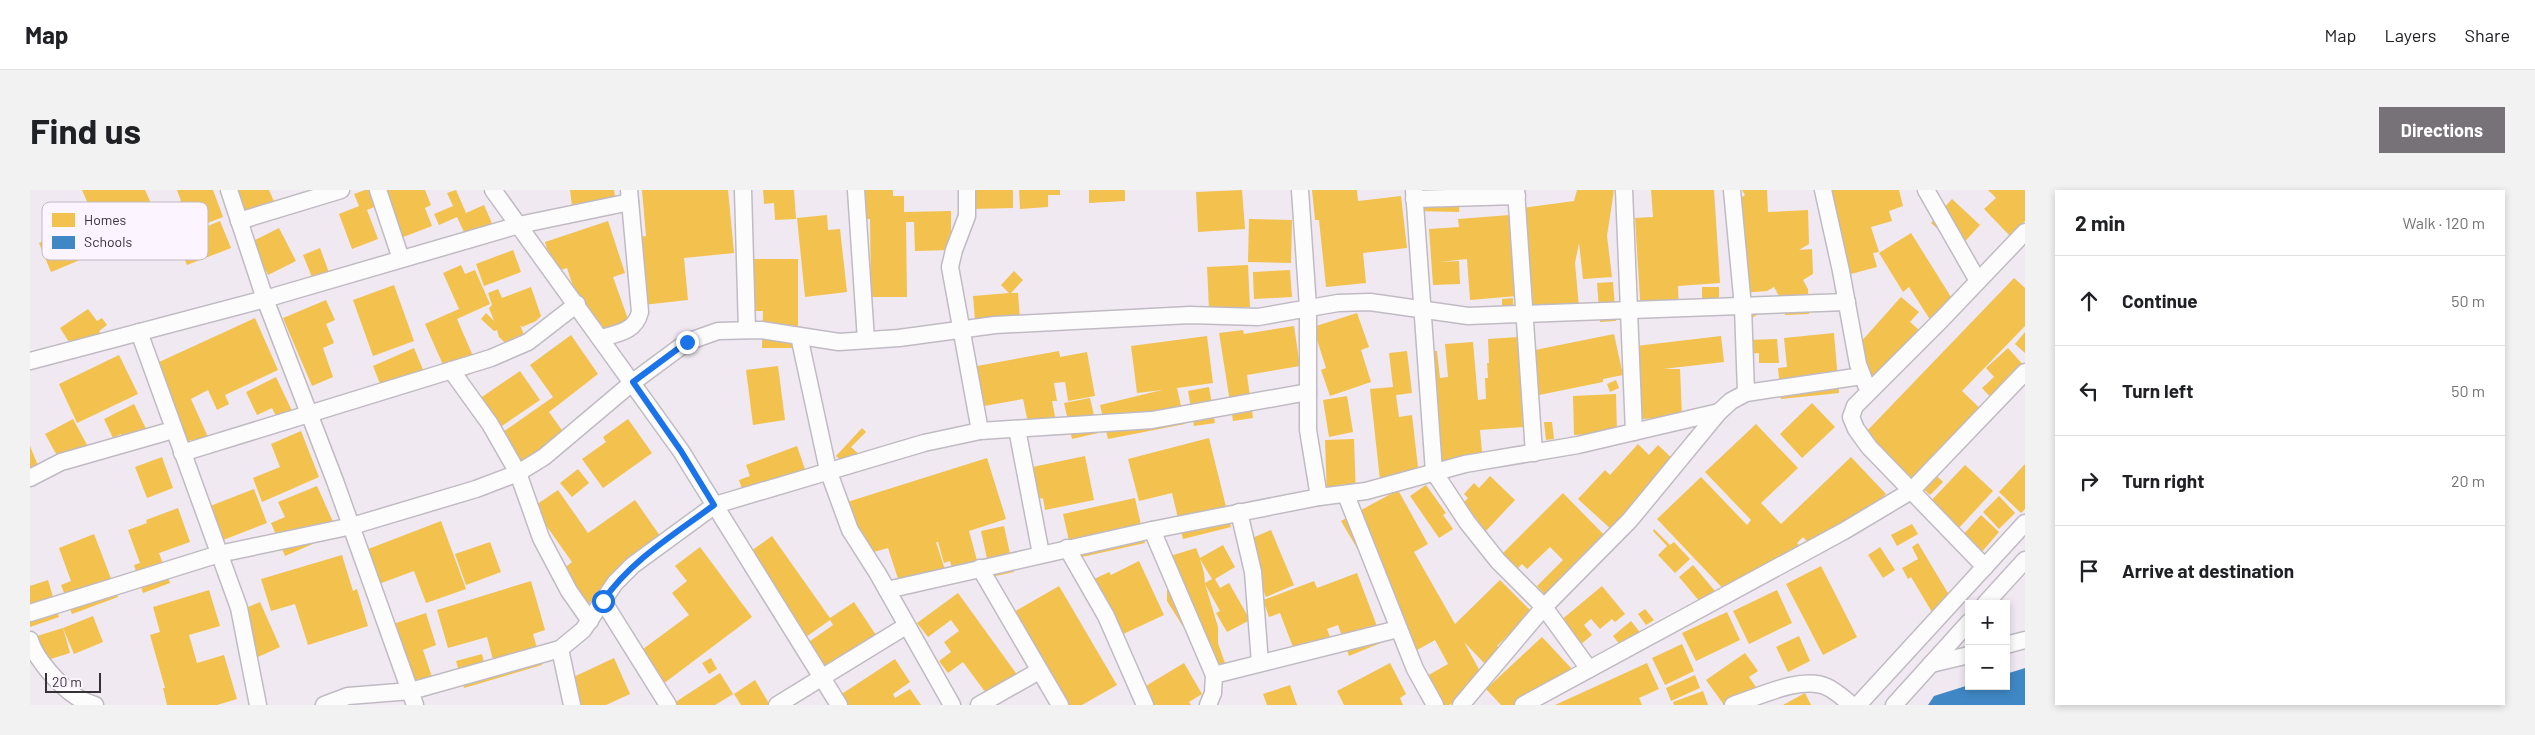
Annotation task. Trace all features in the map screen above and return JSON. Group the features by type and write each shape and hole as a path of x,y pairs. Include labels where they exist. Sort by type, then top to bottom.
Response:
{"street":[{"path":"229,190 265,299 352,526 413,698"},
{"path":"239,221 341,190"},
{"path":"378,190 402,259"},
{"path":"493,190 577,304 681,451 838,705"},
{"path":"743,190 747,330"},
{"path":"856,190 866,340"},
{"path":"966,190 967,216 954,250 950,267 980,431"},
{"path":"1300,190 1308,307 1308,430 1319,497"},
{"path":"1624,190 1634,432"},
{"path":"1732,190 1743,307 1746,393"},
{"path":"1823,190 1858,364 1869,391"},
{"path":"1931,192 1978,281"},
{"path":"1534,452 1517,193 1414,194 1434,472 1467,522 1498,561 1544,607 1589,670"},
{"path":"30,360 265,299 519,224 630,196 640,312 633,328 601,338"},
{"path":"1985,567 1868,447 1856,429 1851,417 1855,406 1869,391 2025,232"},
{"path":"30,613 219,554 352,526 476,489 518,473 544,457 633,382 687,342 718,331 761,330 839,342 962,329 1190,315 1258,317 1338,303 1370,302 1468,316 1847,302"},
{"path":"182,453 491,358 528,342 577,304"},
{"path":"139,332 238,608 258,705"},
{"path":"799,336 828,470 850,530 887,590 952,705"},
{"path":"451,370 490,424 518,473 541,538 569,591 590,621"},
{"path":"1523,705 1844,531 1911,491 2025,372"},
{"path":"1461,705 1544,607 1630,520 1719,412 1732,401 1746,393 1862,376"},
{"path":"324,705 348,696 413,698 560,649 583,630 615,583 633,565 714,505 828,470 980,431 1152,420 1308,392"},
{"path":"887,590 1067,548 1239,512 1319,497 1346,495 1465,464 1578,445 1719,412"},
{"path":"1017,429 1041,554"},
{"path":"30,478 61,462 173,430"},
{"path":"1346,495 1398,629 1415,669 1435,705"},
{"path":"1239,512 1253,572 1260,663"},
{"path":"1858,705 2025,523"},
{"path":"1152,530 1214,675 1213,693 1208,705"},
{"path":"2012,537 2025,550"},
{"path":"1067,548 1106,616 1145,705"},
{"path":"1989,600 2025,560"},
{"path":"980,568 1060,705"},
{"path":"603,601 668,705"},
{"path":"777,705 906,626"},
{"path":"1894,705 1965,626"},
{"path":"1214,675 1398,629"},
{"path":"30,640 33,649 45,667 77,697 95,705"},
{"path":"2010,644 2025,640"},
{"path":"560,649 572,705"},
{"path":"1931,664 1965,656"},
{"path":"980,705 1039,671"},
{"path":"1733,705 1798,683 1813,682 1827,687 1852,705"}],"building: Homes":[{"path":"82,190 145,190 150,202 87,202"},
{"path":"177,190 213,190 223,217 208,223 208,202 179,202 181,201"},
{"path":"235,190 269,190 276,206 246,218"},
{"path":"365,190 376,190 382,204 367,210 378,239 352,249 339,214 359,206 354,194"},
{"path":"378,190 425,190 431,205 425,208 432,226 398,239"},
{"path":"456,190 466,213 484,205 498,237 471,247 457,217 439,225 434,214 453,206 447,193"},
{"path":"570,190 614,190 617,207 573,214"},
{"path":"642,190 728,190 734,253 684,258 688,300 643,305 637,237 646,236"},
{"path":"763,190 794,190 796,219 775,220 774,203 764,204"},
{"path":"860,190 893,190 893,196 904,196 904,212 951,211 951,250 915,251 914,222 906,222 907,297 871,297 870,219 861,219"},
{"path":"971,190 1013,190 1013,208 972,209"},
{"path":"1019,190 1060,190 1060,195 1048,195 1048,207 1020,209"},
{"path":"1089,190 1125,190 1125,201 1089,203"},
{"path":"1242,190 1245,229 1198,232 1196,192"},
{"path":"1312,190 1357,190 1358,201 1401,196 1407,248 1363,253 1366,283 1326,287 1319,220 1315,220"},
{"path":"1415,190 1460,190 1459,212 1415,211"},
{"path":"1577,190 1614,190 1607,236 1612,277 1583,279 1579,243 1575,263 1580,318 1535,321 1523,208 1574,201"},
{"path":"1651,190 1714,190 1720,283 1678,286 1679,312 1641,315 1635,218 1653,217"},
{"path":"1742,190 1767,190 1768,212 1808,210 1809,244 1799,250 1812,249 1813,274 1803,280 1808,289 1809,314 1785,315 1784,305 1773,305 1747,321 1757,297 1779,296 1774,287 1767,291 1742,293 1736,201 1745,195"},
{"path":"1825,190 1899,190 1903,206 1889,211 1892,221 1871,227 1879,252 1873,253 1877,267 1847,275"},
{"path":"1988,190 2025,190 2025,221 2010,236 1984,209 1996,198"},
{"path":"1952,199 1980,225 1959,248 1931,223"},
{"path":"827,215 828,230 840,229 847,292 805,297 797,218"},
{"path":"1510,215 1517,296 1470,300 1467,259 1439,262 1459,261 1460,284 1433,285 1429,229 1459,227 1458,219"},
{"path":"1249,219 1292,220 1291,263 1248,262"},
{"path":"220,221 231,248 208,257 208,226"},
{"path":"608,221 625,273 613,277 634,336 602,347 589,308 581,311 567,268 554,272 545,242"},
{"path":"279,228 296,261 268,275 251,242"},
{"path":"1911,233 1956,305 1931,321 1909,287 1903,292 1879,253"},
{"path":"320,248 332,281 316,287 303,255"},
{"path":"513,250 521,272 484,286 476,264"},
{"path":"754,259 798,259 798,348 762,348 763,311 754,311"},
{"path":"46,260 80,260 51,272"},
{"path":"185,260 200,260 187,265"},
{"path":"461,265 465,274 475,270 490,304 457,319 479,370 451,383 425,324 459,309 443,273"},
{"path":"1248,265 1250,307 1209,309 1207,267"},
{"path":"1290,270 1292,297 1254,299 1253,272"},
{"path":"1014,271 1023,280 1011,293 1018,293 1021,331 976,333 973,296 1009,293 1001,285"},
{"path":"2014,278 2025,288 2025,326 1962,391 1991,419 1937,476 1943,482 1930,495 1865,433"},
{"path":"1613,282 1616,321 1600,322 1597,283"},
{"path":"394,285 414,341 373,356 353,300"},
{"path":"531,287 541,316 536,321 522,327 520,325 530,349 517,354 499,337 497,330 494,331 481,319 486,313 494,321 489,308 492,305 488,293 498,289 502,298"},
{"path":"1702,287 1719,287 1719,310 1702,309"},
{"path":"1901,297 1919,312 1910,322 1928,338 1873,390 1850,354"},
{"path":"1513,298 1514,317 1502,317 1502,299"},
{"path":"326,300 335,320 326,324 334,343 323,348 333,377 312,386 283,318"},
{"path":"88,309 97,321 102,318 107,325 99,331 102,336 76,353 60,328"},
{"path":"1357,313 1369,347 1361,350 1371,382 1330,396 1321,370 1326,368 1313,327"},
{"path":"255,318 278,370 225,395 229,404 217,410 208,390 191,399 212,446 197,452 191,440 181,444 146,368"},
{"path":"1294,326 1300,366 1247,375 1253,418 1233,421 1219,333 1243,330 1244,334"},
{"path":"2025,332 2025,353 2015,344"},
{"path":"1834,333 1839,393 1781,399 1778,368 1787,367 1784,338"},
{"path":"1614,334 1623,375 1603,379 1603,382 1539,395 1530,351"},
{"path":"571,335 598,374 549,412 571,443 521,479 493,439 553,397 530,365"},
{"path":"1207,336 1213,383 1177,388 1185,424 1108,439 1100,405 1162,390 1137,393 1131,346"},
{"path":"1721,336 1724,362 1663,369 1680,369 1682,416 1642,419 1636,346"},
{"path":"1518,337 1523,427 1480,430 1483,463 1440,467 1431,351 1437,351 1440,378 1448,377 1445,344 1473,342 1478,400 1486,399 1485,378 1488,378 1487,363 1489,363 1488,339"},
{"path":"1777,339 1779,363 1759,363 1759,353 1749,354 1748,340"},
{"path":"414,348 426,377 384,394 373,366"},
{"path":"2008,348 2025,367 1994,401 1982,388 1994,377 1986,368"},
{"path":"1059,351 1060,357 1087,352 1095,396 1068,401 1065,382 1054,383 1057,401 1052,401 1058,432 1031,437 1023,399 984,406 977,366"},
{"path":"1407,351 1412,393 1396,395 1399,417 1412,415 1419,476 1380,480 1370,389 1393,387 1389,353"},
{"path":"119,355 138,394 77,423 59,384"},
{"path":"778,366 785,420 753,425 746,370"},
{"path":"520,371 540,400 496,430 476,401"},
{"path":"276,377 293,413 278,420 272,408 257,415 246,392"},
{"path":"1616,380 1619,388 1610,392 1607,384"},
{"path":"1209,387 1215,423 1194,426 1188,391"},
{"path":"1616,394 1617,433 1574,435 1573,396"},
{"path":"1347,396 1353,432 1329,437 1323,400"},
{"path":"1090,398 1098,433 1072,439 1064,403"},
{"path":"1812,403 1835,427 1802,458 1780,434"},
{"path":"134,404 148,433 125,444 121,434 113,438 104,419"},
{"path":"73,419 92,454 64,468 45,434"},
{"path":"628,419 652,453 603,488 582,459 606,442 603,437"},
{"path":"1544,422 1552,422 1554,439 1546,440"},
{"path":"1756,424 1798,468 1761,503 1781,524 1851,457 1886,494 1836,540 1812,547 1803,537 1797,543 1806,553 1786,555 1745,595 1739,589 1731,597 1657,519 1701,477 1747,525 1751,520 1705,472"},
{"path":"862,428 866,432 851,447 865,460 853,472 836,456"},
{"path":"301,431 319,477 262,502 253,478 280,467 271,444"},
{"path":"1209,438 1231,527 1183,539 1172,493 1139,501 1128,459"},
{"path":"1354,439 1356,497 1327,498 1325,440"},
{"path":"1638,444 1649,455 1658,445 1677,463 1613,531 1578,499 1605,470 1610,475"},
{"path":"30,446 41,473 30,478"},
{"path":"797,446 809,481 747,504 739,480 750,476 746,465"},
{"path":"1085,456 1094,500 1045,510 1043,498 1030,501 1023,469"},
{"path":"162,457 173,488 147,498 135,467"},
{"path":"987,458 1006,519 969,531 981,575 955,581 950,561 944,563 938,542 936,542 947,576 902,591 888,548 870,553 857,543 844,503"},
{"path":"2025,464 2025,509 2021,513 1999,492"},
{"path":"1965,465 1993,491 1957,530 1928,504"},
{"path":"578,469 589,483 572,497 560,483"},
{"path":"1490,476 1515,500 1484,533 1458,508 1468,498 1464,494 1474,483 1479,488"},
{"path":"1426,485 1446,513 1443,515 1453,529 1439,538 1410,496"},
{"path":"317,486 338,533 285,556 271,523 285,517 278,502"},
{"path":"254,489 267,523 218,542 205,508"},
{"path":"558,490 588,533 635,500 667,546 588,604 563,569 572,562 533,507"},
{"path":"1398,490 1428,544 1414,552 1455,624 1500,580 1532,612 1497,646 1502,651 1487,666 1464,642 1487,684 1449,705 1431,705 1418,681 1448,664 1435,640 1410,654 1368,567 1341,521"},
{"path":"1563,493 1611,542 1551,601 1537,586 1563,560 1550,547 1527,569 1522,564 1511,575 1496,560"},
{"path":"1999,496 2015,513 1999,529 1983,512"},
{"path":"1135,498 1145,543 1073,559 1063,514"},
{"path":"178,508 190,542 159,553 170,583 143,593 134,565 140,563 128,530 147,523 146,520"},
{"path":"1981,515 1999,532 1980,554 1961,537"},
{"path":"441,521 466,589 426,603 414,571 376,585 363,551"},
{"path":"1912,524 1918,534 1897,546 1891,535"},
{"path":"1004,526 1014,572 991,577 981,531"},
{"path":"1654,529 1670,545 1674,542 1690,559 1675,573 1658,555 1667,546 1653,531"},
{"path":"1271,530 1294,585 1266,597 1243,542"},
{"path":"94,534 118,597 72,614 61,585 71,581 59,548"},
{"path":"772,536 830,618 854,602 884,647 825,678 803,646 833,625 830,620 803,639 744,556"},
{"path":"490,542 501,572 466,585 455,554"},
{"path":"1918,543 1955,605 1935,617 1911,577 1908,579 1902,568 1918,559 1912,547"},
{"path":"1223,545 1235,567 1215,579 1220,588 1229,583 1250,620 1227,632 1216,613 1220,611 1205,584 1218,627 1218,643 1228,672 1228,681 1213,681 1204,660 1167,601 1167,557 1196,548 1200,558","holes":["1200,559 1212,579 1205,583"]},
{"path":"700,547 752,617 663,684 639,652 689,615 672,593 687,581 675,566"},
{"path":"1880,547 1895,570 1883,578 1868,555"},
{"path":"342,555 353,591 357,589 368,626 308,645 295,604 271,611 261,579"},
{"path":"1139,561 1164,615 1108,641 1082,585 1109,572 1111,575"},
{"path":"1693,565 1720,597 1706,609 1679,577"},
{"path":"1821,566 1857,637 1823,655 1786,584"},
{"path":"1357,573 1383,642 1349,656 1338,625 1327,629 1335,650 1299,663 1280,613 1269,617 1263,600 1314,581 1317,588"},
{"path":"48,580 59,617 30,627 30,586"},
{"path":"531,581 545,630 533,634 542,665 464,688 456,661 482,654 484,663 493,660 487,637 448,648 437,610"},
{"path":"1059,586 1117,685 1082,705 1059,705 1007,616"},
{"path":"1602,586 1625,614 1615,622 1612,619 1600,629 1591,619 1584,625 1592,635 1580,645 1560,621"},
{"path":"209,590 220,626 189,635 197,663 224,655 237,699 217,705 167,705 163,688 165,688 150,635 160,632 153,607"},
{"path":"1777,590 1792,623 1749,644 1733,611"},
{"path":"958,593 1023,683 994,704 963,662 948,673 939,661 951,652 944,642 959,631 951,620 928,637 917,623"},
{"path":"260,602 280,647 251,660 231,614"},
{"path":"1645,609 1654,620 1646,625 1638,614"},
{"path":"1727,612 1740,640 1696,661 1682,633"},
{"path":"426,613 436,645 423,650 435,686 412,693 390,625"},
{"path":"93,616 103,642 74,654 63,628"},
{"path":"1631,621 1642,635 1624,650 1613,636"},
{"path":"63,628 70,653 44,661 37,636"},
{"path":"1799,636 1810,661 1788,672 1776,647"},
{"path":"1542,637 1572,669 1535,703 1538,705 1501,705 1486,689"},
{"path":"1682,644 1694,671 1665,685 1652,658"},
{"path":"1745,653 1758,671 1749,677 1756,687 1731,705 1724,705 1706,680"},
{"path":"614,658 630,694 606,705 579,705 567,680"},
{"path":"711,658 717,669 709,674 702,663"},
{"path":"895,659 910,682 893,694 895,698 910,689 921,705 839,705 834,699"},
{"path":"1184,663 1202,694 1189,702 1191,705 1141,705 1134,693"},
{"path":"1390,663 1406,694 1400,698 1403,705 1344,705 1337,691"},
{"path":"1647,663 1659,689 1639,698 1642,705 1555,705"},
{"path":"720,673 733,694 715,705 671,705"},
{"path":"1695,675 1700,688 1671,701 1666,688"},
{"path":"755,680 770,705 741,705 734,694"},
{"path":"1290,685 1297,705 1267,705 1263,694"},
{"path":"1703,691 1708,705 1674,705 1673,702"},
{"path":"1805,693 1811,705 1783,705"}],"building: Schools":[{"path":"2025,668 2025,705 1928,705 1934,696 1965,686 1965,690 2010,690 2010,673"}],"route":[{"path":"603,601 615,583 633,565 714,505 681,451 633,382 687,342"}]}
